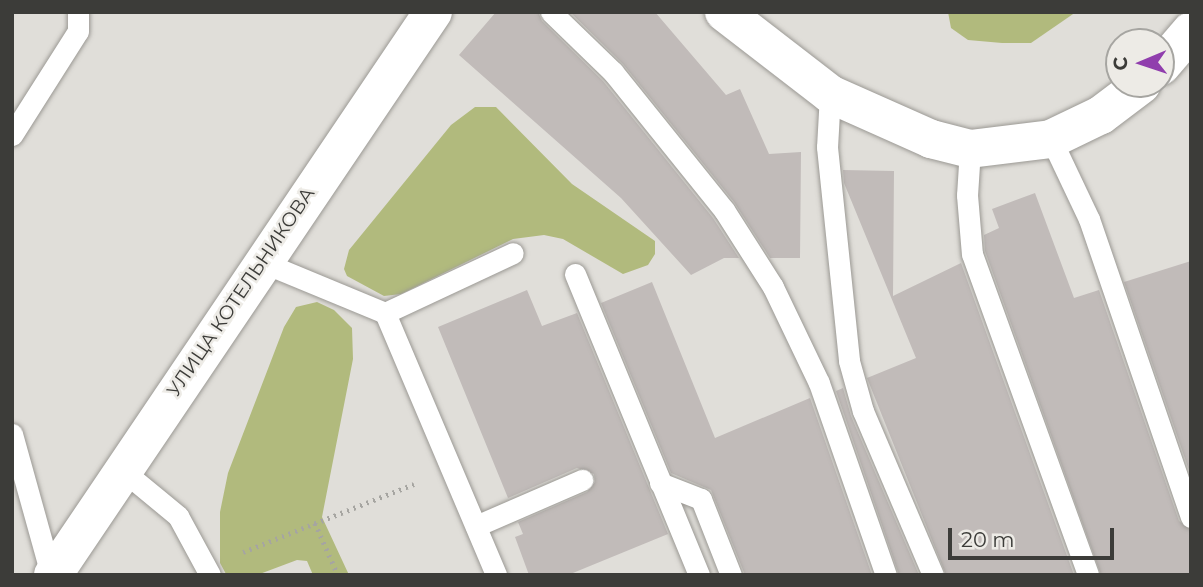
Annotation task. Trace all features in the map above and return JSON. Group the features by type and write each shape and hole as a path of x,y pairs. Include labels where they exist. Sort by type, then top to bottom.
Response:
{"street":[{"name":"УЛИЦА КОТЕЛЬНИКОВА","path":"52,575 121,469 433,12"},
{"path":"737,16 830,94 931,139 970,149 1051,139 1101,115 1124,98"},
{"path":"1175,50 1191,31"}],"lane":[{"path":"12,135 78,32 78,12"},
{"path":"551,12 613,72 724,209 772,287 819,383 886,575"},
{"path":"830,94 827,147 849,360 863,411 933,575"},
{"path":"1051,139 1089,219 1191,517"},
{"path":"970,149 967,195 972,254 1088,575"},
{"path":"385,313 513,253"},
{"path":"262,262 385,313 496,575"},
{"path":"575,274 699,575"},
{"path":"12,434 52,575"},
{"path":"121,469 178,516 208,571"},
{"path":"476,526 582,480"},
{"path":"660,483 701,499 731,575"}],"path":[{"path":"208,571 315,523 452,468"},
{"path":"315,523 338,575"}],"green space":[{"path":"948,12 1076,12 1031,43 1002,43 968,40 951,28"},
{"path":"475,107 496,107 572,184 655,241 655,254 648,265 623,274 563,239 544,235 513,239 401,294 384,296 347,276 344,269 349,250 451,125"},
{"path":"317,302 334,310 352,328 353,359 322,517 349,575 313,575 307,561 297,560 257,575 226,574 220,563 220,512 228,473 284,327 296,307"}],"building":[{"path":"496,12 538,12 542,21 603,81 713,218 739,258 724,258 691,275 621,198 459,55"},
{"path":"570,12 655,12 726,95 740,89 769,154 801,152 800,258 770,258 734,202 623,64"},
{"path":"843,170 894,171 893,296 961,263 1074,575 946,575 867,378 916,358 844,183"},
{"path":"1035,193 1074,298 1099,290 1179,521 1191,530 1191,575 1101,575 985,251 984,235 999,228 992,209"},
{"path":"1191,261 1191,476 1124,282"},
{"path":"652,282 715,438 810,398 872,575 745,575 711,490 671,473 601,303"},
{"path":"527,290 542,326 577,313 668,534 568,575 529,575 515,537 523,534 518,522 587,492 595,482 594,474 577,468 508,498 438,327"},
{"path":"843,388 851,416 919,575 899,575 836,391"}]}
